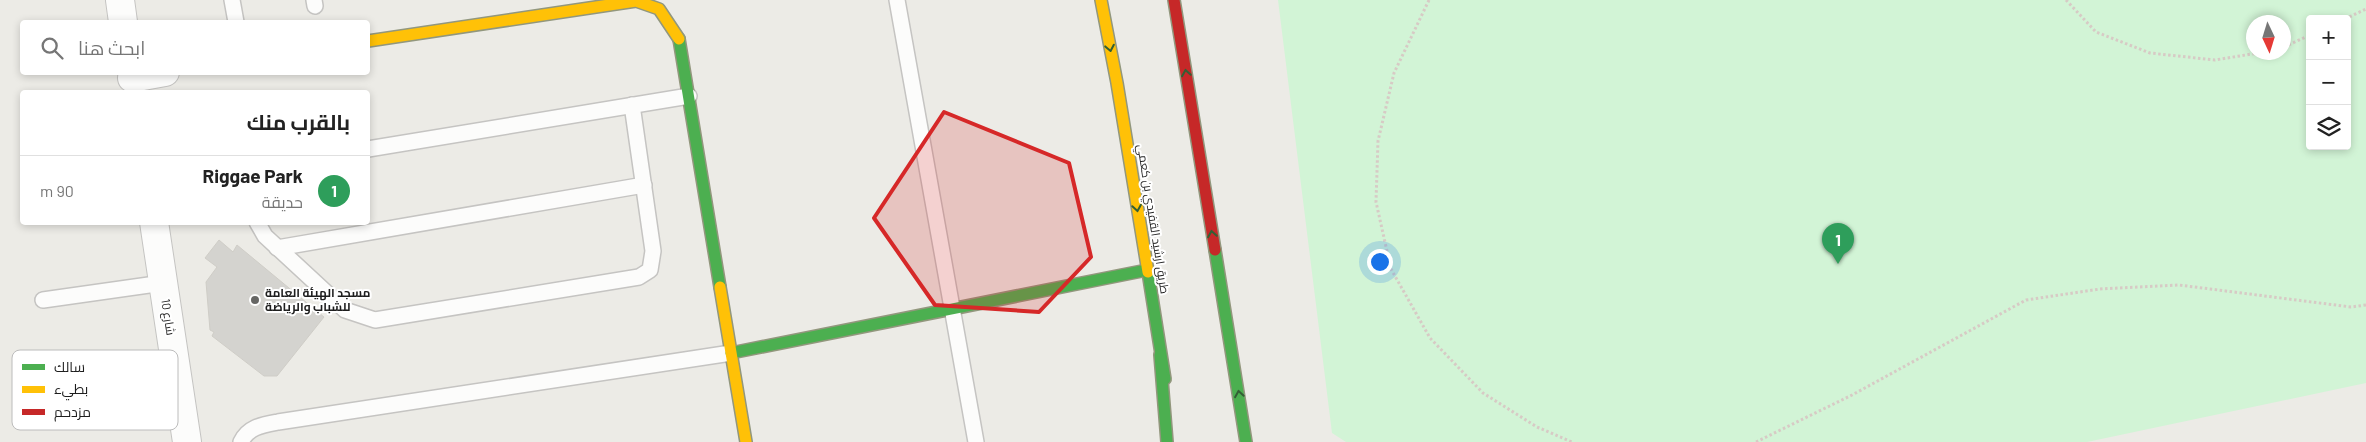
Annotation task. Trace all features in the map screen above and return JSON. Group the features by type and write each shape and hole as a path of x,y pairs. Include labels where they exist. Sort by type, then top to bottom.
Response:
{"main road":[{"name":"طريق ارشيد القفيدي بن كعمي","path":"1101,0 1117,83 1160,354 1176,442"},
{"path":"1174,0 1246,442"},
{"path":"370,41 636,1 659,9 678,35 746,442"},
{"path":"731,353 1147,270"},
{"path":"1160,354 1167,442"}],"street":[{"path":"120,0 123,20"},
{"path":"132,81 154,75"},
{"name":"شارع 10","path":"154,225 173,350"},
{"name":"شارع 10","path":"178,382 187,442"}],"lane":[{"path":"232,0 236,20"},
{"path":"897,0 976,442"},
{"path":"370,149 689,96"},
{"path":"259,225 265,236 277,248 345,310 375,320 639,277 650,270 653,251 632,106"},
{"path":"277,248 644,185"},
{"path":"43,300 163,283"},
{"path":"241,442 245,433 258,426 278,422 731,353"}],"path":[{"path":"1429,0 1394,73 1378,141 1376,202 1391,269 1430,338 1483,393 1537,428 1572,442"},
{"path":"2066,0 2096,32 2150,53 2215,60 2246,55"},
{"path":"2351,16 2366,9"},
{"path":"2291,44 2306,37"},
{"path":"1756,442 1852,395 2026,300 2100,289 2179,286 2351,307 2366,305"}],"highlighted area":[{"path":"944,112 1069,163 1091,257 1039,312 935,305 874,218"}],"green space":[{"path":"1278,0 2366,0 2366,383 2087,442 1346,442 1332,433"}],"building":[{"name":"مسجد الهيئة العامة للشباب والرياضة","path":"219,240 233,252 237,245 324,317 277,376 264,376 212,336 214,332 210,330 206,282 217,267 205,258"}],"traffic: fast":[{"path":"679,39 720,287"},
{"path":"1215,250 1246,442"},
{"path":"731,353 1147,270"},
{"path":"1148,272 1165,379"},
{"path":"1160,355 1167,442"}],"traffic: slow":[{"path":"1101,0 1117,83 1148,272"},
{"path":"370,41 636,1 659,9 679,39"},
{"path":"720,287 746,442"}],"traffic: jam":[{"path":"1174,0 1215,250"}],"place":[{"name":"Riggae Park","path":"1838,264"},
{"name":"مسجد الهيئة العامة للشباب والرياضة","path":"255,300"}]}
